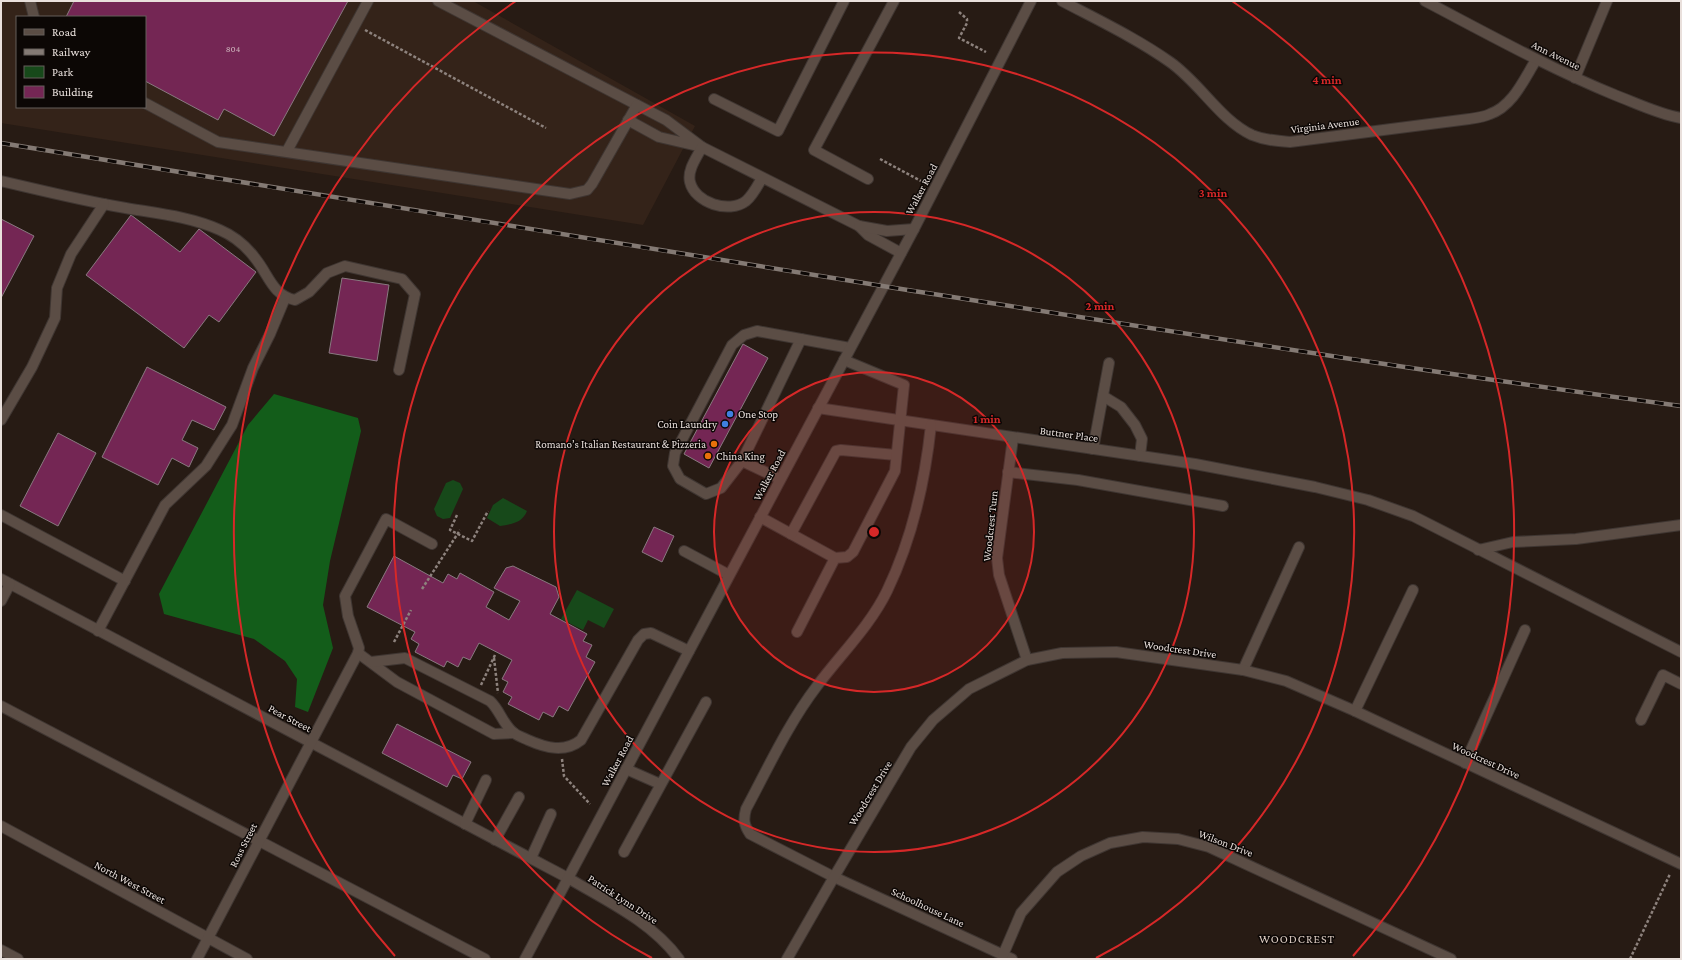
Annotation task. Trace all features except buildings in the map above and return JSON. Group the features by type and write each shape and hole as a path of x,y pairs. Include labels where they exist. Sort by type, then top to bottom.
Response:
{"street":[{"path":"30,1 34,16"},
{"path":"287,152 368,1"},
{"path":"438,1 666,120 702,147 859,226 887,231 914,229"},
{"path":"714,99 778,131 844,1"},
{"path":"868,179 814,150 894,1"},
{"name":"Walker Road","path":"525,959 914,229 1030,1"},
{"name":"Virginia Avenue","path":"1062,1 1130,36 1166,59 1189,76 1229,119 1240,128 1253,135 1270,140 1290,142 1469,119 1491,114 1503,108 1512,98 1536,60"},
{"name":"Ann Avenue","path":"1426,1 1536,60 1575,78 1661,113 1681,118"},
{"path":"1575,78 1607,1"},
{"path":"146,104 218,142 570,194 587,190 592,184 637,105"},
{"path":"628,120 659,137 702,147"},
{"path":"702,147 690,170 690,182 696,192 704,200 724,207 734,206 746,200 762,178"},
{"path":"1,181 104,204 198,222 220,230 239,241 255,258 277,292 285,298 295,300 309,292 327,273 345,266 402,279 415,294 399,370"},
{"path":"1,420 32,367 55,318 57,288 71,254 104,204"},
{"path":"859,226 868,235 901,253"},
{"path":"98,631 165,505 206,466 232,425 253,368 270,334 285,298"},
{"path":"801,339 742,461 721,488 706,494 680,479 673,466 675,453 732,345 744,334 757,331 801,339 850,348"},
{"path":"760,517 835,558 847,557 854,552 895,470 899,420 904,385 844,360"},
{"path":"1093,449 1109,363"},
{"path":"1103,396 1121,408 1135,425 1142,439 1140,456"},
{"name":"Buttner Place","path":"818,408 1195,464 1315,487 1368,500 1413,516 1681,652"},
{"name":"Schoolhouse Lane","path":"931,425 926,468 908,542 886,593 871,617 816,686 799,713 746,809 744,826 750,834 834,877 1012,959"},
{"name":"Woodcrest Turn","path":"1013,438 997,558 999,575 1027,660"},
{"path":"791,534 836,451 841,450 896,455"},
{"path":"742,461 780,479"},
{"path":"1008,472 1078,480 1223,506"},
{"path":"1,515 124,581"},
{"path":"432,544 386,519 345,596 348,616 359,648 358,654 397,682 494,734 514,733"},
{"path":"1478,550 1513,542 1576,539 1681,526"},
{"path":"1243,670 1299,547"},
{"path":"684,551 729,575"},
{"path":"797,632 835,558"},
{"path":"1,601 5,582"},
{"name":"Pear Street","path":"5,582 568,878"},
{"path":"1355,711 1413,590"},
{"path":"1465,763 1525,630"},
{"path":"371,662 405,658 490,701 494,704 506,724 514,733 542,746 569,748 576,745 581,740 638,640 644,634 651,633 689,651"},
{"name":"Woodcrest Drive","path":"787,959 911,747 933,720 969,689 1027,660 1062,653 1116,652 1243,670 1286,681 1355,711 1681,864"},
{"name":"Ross Street","path":"197,959 358,654"},
{"path":"1641,720 1663,675 1681,684"},
{"path":"624,852 706,702"},
{"path":"1,706 485,959"},
{"path":"626,769 660,784"},
{"path":"465,824 486,780"},
{"path":"495,840 519,797"},
{"path":"531,858 551,814"},
{"name":"North West Street","path":"1,826 247,959"},
{"name":"Wilson Drive","path":"1002,955 1020,913 1057,872 1081,856 1110,843 1143,837 1178,839 1209,847 1451,959"},
{"name":"Patrick Lynn Drive","path":"568,878 647,927 670,947 679,959"},
{"path":"1,950 18,959"}],"path":[{"path":"959,12 967,19 967,23 960,38 986,52"},
{"path":"356,25 546,128"},
{"path":"880,159 921,181"},
{"path":"457,515 450,530 472,541 488,511"},
{"path":"422,590 460,530"},
{"path":"394,642 411,610"},
{"path":"480,687 495,657 498,697"},
{"path":"562,758 564,776 590,804"},
{"path":"1630,959 1670,874"}],"shaded area":[{"path":"1,1 473,1 695,126 643,225 1,123"}],"green space":[{"path":"274,394 358,418 361,431 330,561 323,605 333,648 308,712 295,707 297,679 285,661 254,639 164,614 159,594 248,425"},
{"path":"453,480 460,483 463,489 450,518 443,519 437,516 434,509 446,483"},
{"path":"503,498 527,511 522,518 512,524 500,526 487,518 493,505"},
{"path":"577,590 614,609 604,628 588,620 583,630 561,619"}],"railway":[{"path":"1,143 1091,319 1582,393 1681,406"}],"place":[{"name":"One Stop","path":"730,414"},
{"name":"Coin Laundry","path":"725,424"},
{"name":"Romano’s Italian Restaurant & Pizzeria","path":"714,444"},
{"name":"China King","path":"708,456"}],"district":[{"name":"WOODCREST","path":"1297,939"}]}
